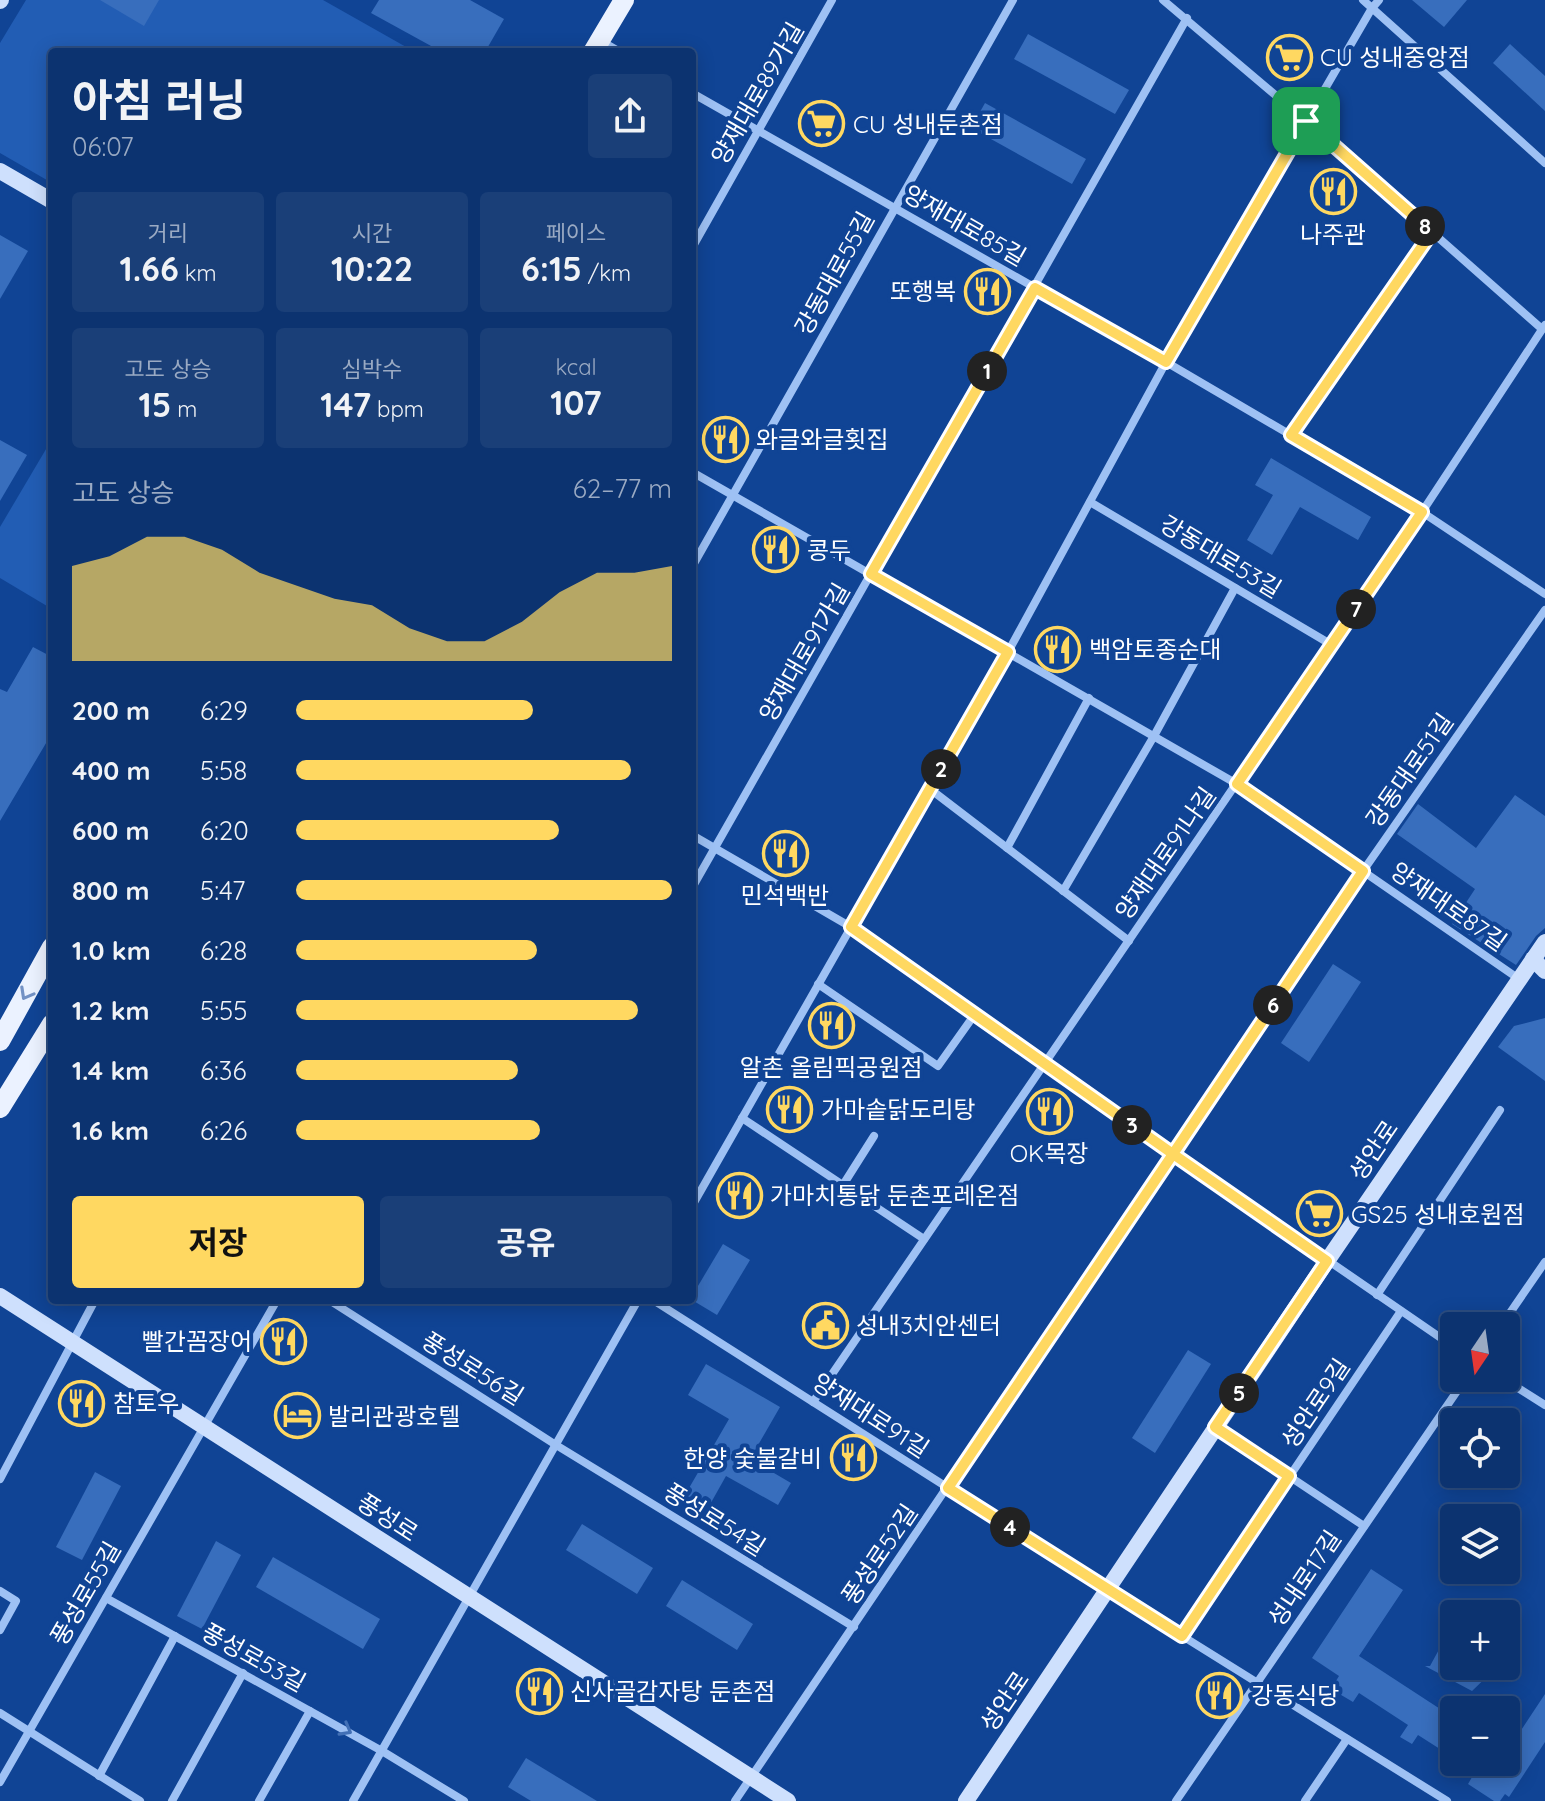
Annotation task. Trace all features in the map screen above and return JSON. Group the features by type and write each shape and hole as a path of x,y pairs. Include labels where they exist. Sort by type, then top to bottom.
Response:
{"main road":[{"path":"597,46 624,0"},
{"path":"0,1041 48,954"},
{"path":"0,1108 48,1030"}],"street":[{"name":"양재대로89가길","path":"696,241 832,0"},
{"name":"강동대로55길","path":"696,560 893,207 1013,0"},
{"path":"1163,0 1543,327"},
{"path":"1363,0 1545,163"},
{"path":"696,1199 1008,652 1166,362 1379,0"},
{"name":"양재대로91가길","path":"696,881 1187,18"},
{"name":"양재대로85길","path":"696,95 1291,435 1422,512 1545,594"},
{"path":"0,171 48,199"},
{"path":"1291,435 1432,232"},
{"name":"양재대로91나길","path":"813,1402 1332,645 1543,327"},
{"name":"양재대로87길","path":"696,474 1237,784 1519,979"},
{"name":"강동대로53길","path":"1090,502 1332,645"},
{"path":"1063,891 1154,736 1235,588"},
{"name":"강동대로51길","path":"1173,1154 1363,871 1545,610"},
{"path":"1007,848 1089,698"},
{"path":"930,789 1129,941"},
{"path":"696,837 851,927 1440,1337"},
{"name":"성안로","path":"966,1801 1519,979 1539,965 1545,942"},
{"path":"818,984 938,1066 975,1014"},
{"path":"1377,1295 1500,1110"},
{"path":"742,1118 924,1239"},
{"path":"843,1185 874,1136"},
{"name":"풍성로52길","path":"751,1777 1173,1154"},
{"path":"1511,1312 1544,1264"},
{"name":"풍성로","path":"0,1296 788,1801"},
{"path":"0,1479 93,1304"},
{"path":"206,1426 275,1304"},
{"name":"풍성로56길","path":"335,1304 556,1445"},
{"path":"353,1801 636,1304"},
{"name":"양재대로91길","path":"659,1304 1107,1589"},
{"name":"성안로9길","path":"1182,1636 1401,1311"},
{"path":"1520,1389 1545,1405"},
{"name":"성내로17길","path":"1176,1801 1456,1392"},
{"name":"풍성로55길","path":"0,1782 206,1426"},
{"path":"1215,1427 1364,1526"},
{"name":"풍성로54길","path":"556,1445 854,1627"},
{"path":"1107,1589 1447,1801"},
{"path":"0,1591 16,1601 0,1630"},
{"name":"풍성로53길","path":"106,1598 382,1751 464,1801"},
{"path":"99,1776 175,1636"},
{"path":"172,1801 243,1673"},
{"path":"259,1801 310,1711"},
{"path":"0,1713 140,1801"},
{"path":"1305,1801 1347,1739"},
{"path":"735,1801 751,1777"},
{"path":"1427,1801 1432,1792"}],"shaded area":[{"path":"26,0 323,0 408,48 48,48 48,181 0,153 0,43"},
{"path":"48,446 48,607 0,578 0,527"}],"building":[{"path":"100,0 159,0 144,26"},
{"path":"379,0 470,0 504,19 487,48 435,48 371,13"},
{"path":"1412,0 1467,0 1444,27"},
{"path":"1028,34 1129,90 1115,114 1014,59"},
{"path":"1510,44 1545,76 1545,111 1493,63"},
{"path":"985,103 1086,159 1072,184 971,128"},
{"path":"0,235 28,251 0,299"},
{"path":"0,440 27,455 0,501"},
{"path":"1271,458 1371,517 1358,540 1300,507 1272,555 1247,540 1273,495 1255,485"},
{"path":"33,647 48,655 48,740 0,821 0,689 7,692"},
{"path":"1515,795 1545,816 1545,928 1516,965 1452,924 1475,889 1397,834 1418,804 1476,848"},
{"path":"1333,964 1361,982 1309,1062 1281,1043"},
{"path":"1545,1018 1545,1081 1498,1047 1514,1026"},
{"path":"723,1244 750,1260 717,1315 696,1302 696,1289"},
{"path":"1188,1350 1211,1364 1155,1453 1132,1438"},
{"path":"706,1364 780,1407 750,1459 791,1483 778,1505 726,1476 708,1508 685,1495 729,1419 688,1395"},
{"path":"95,1472 121,1486 82,1560 56,1547"},
{"path":"582,1524 653,1568 637,1594 566,1550"},
{"path":"216,1541 241,1555 202,1629 177,1616"},
{"path":"273,1557 380,1619 363,1649 256,1587"},
{"path":"1371,1569 1403,1590 1359,1656 1440,1709 1440,1749 1418,1735 1412,1744 1400,1737 1408,1725 1359,1693 1353,1702 1331,1689 1339,1676 1312,1658"},
{"path":"682,1580 753,1624 737,1650 666,1606"},
{"path":"1440,1648 1440,1674 1425,1666 1430,1666"},
{"path":"1451,1680 1483,1680 1472,1691"},
{"path":"1545,1694 1545,1742 1509,1797 1505,1794 1500,1801 1494,1801 1468,1784 1473,1776 1520,1776 1520,1732"},
{"path":"526,1758 597,1801 531,1801 508,1787"}],"place":[{"name":"CU 성내중앙점","path":"1289,57"},
{"name":"CU 성내둔촌점","path":"822,124"},
{"name":"나주관","path":"1333,192"},
{"name":"또행복","path":"987,291"},
{"name":"와글와글횟집","path":"725,439"},
{"name":"콩두","path":"776,550"},
{"name":"백암토종순대","path":"1058,649"},
{"name":"민석백반","path":"785,853"},
{"name":"알촌 올림픽공원점","path":"831,1025"},
{"name":"가마솥닭도리탕","path":"790,1109"},
{"name":"OK목장","path":"1049,1111"},
{"name":"가마치통닭 둔촌포레온점","path":"739,1195"},
{"name":"GS25 성내호원점","path":"1320,1214"},
{"name":"성내3치안센터","path":"825,1325"},
{"name":"빨간꼼장어","path":"283,1341"},
{"name":"참토우","path":"82,1403"},
{"name":"발리관광호텔","path":"297,1416"},
{"name":"한양 숯불갈비","path":"853,1458"},
{"name":"신사골감자탕 둔촌점","path":"539,1691"},
{"name":"강동식당","path":"1220,1695"}],"route":[{"path":"1306,121 1166,362 1035,288 871,574 1008,652 851,927 1173,1154 948,1488 1182,1636 1289,1476 1215,1427 1327,1261 1173,1154 1363,871 1237,784 1422,512 1291,435 1432,232 1306,121"}]}
